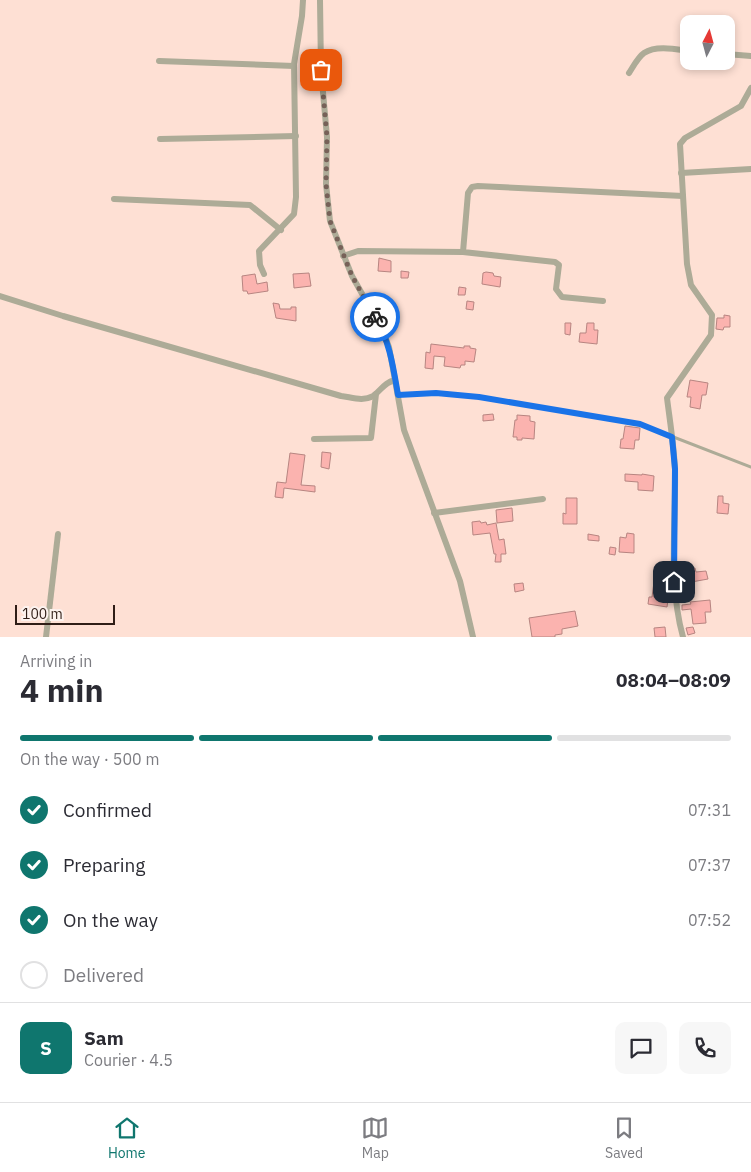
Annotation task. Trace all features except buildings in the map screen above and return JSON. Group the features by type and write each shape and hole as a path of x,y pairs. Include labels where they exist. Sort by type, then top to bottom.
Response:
{"street":[{"path":"264,274 260,265 259,251 281,230 294,214 296,197 296,136 294,66 303,0"},
{"path":"320,0 321,70 327,137 326,184 330,221 352,276 382,329 389,347 404,430 460,581 473,637"},
{"path":"628,73 642,54 652,49 680,50"},
{"path":"735,55 751,56"},
{"path":"159,61 294,66"},
{"path":"683,637 677,615 673,565 675,469 667,398 711,335 712,315 691,285 687,264 680,144 685,138 741,106 751,88"},
{"path":"160,139 296,136"},
{"path":"681,173 751,169"},
{"path":"463,252 468,194 472,187 682,196"},
{"path":"114,199 250,205 281,230"},
{"path":"343,256 358,251 463,252 555,262 559,265 556,289 562,297 603,301"},
{"path":"0,296 320,390 358,399 376,394 387,382 395,380"},
{"path":"314,439 371,438 376,394"},
{"path":"434,514 543,500"},
{"path":"46,637 58,534"}],"lane":[{"path":"398,395 436,393 479,397 640,424 751,466"}],"way so far":[{"path":"321,70 327,137 326,184 330,221 352,276 375,317"}],"route":[{"path":"375,317 389,347 398,395 436,393 479,397 640,424 672,437 675,469 674,582"}]}
